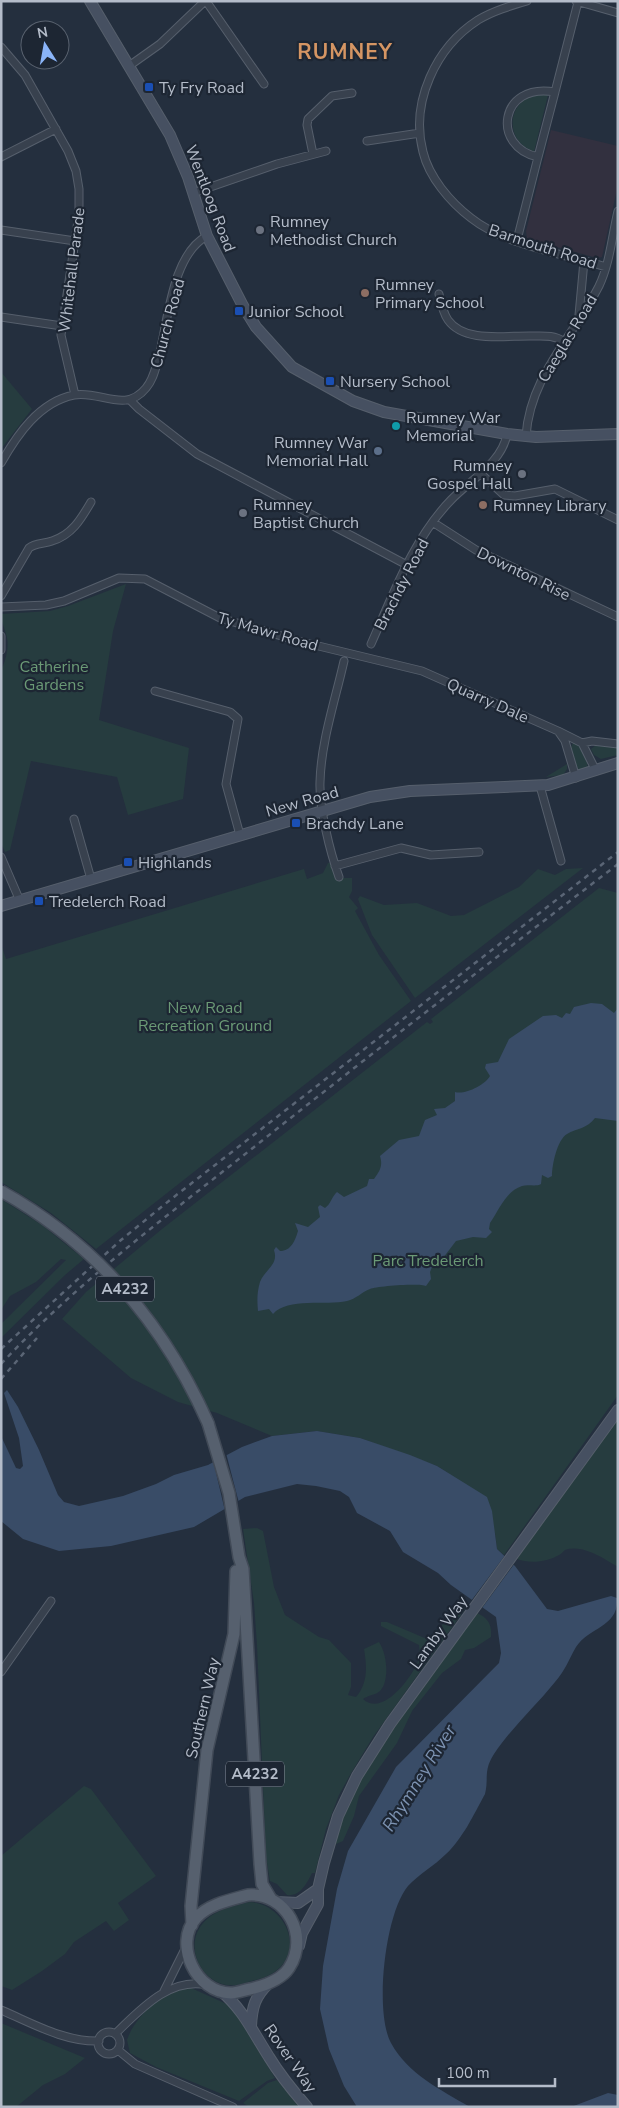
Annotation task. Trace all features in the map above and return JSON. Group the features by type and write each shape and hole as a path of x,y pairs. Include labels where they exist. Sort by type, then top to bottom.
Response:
{"main road":[{"name":"Southern Way","path":"1,1190 45,1218 84,1249 130,1295 165,1342 193,1390 214,1441 232,1507 239,1557 243,1569 261,1879 265,1891 274,1900"},
{"name":"Southern Way","path":"192,1925 191,1906 206,1750 233,1640 239,1557"},
{"path":"255,1895 274,1900 290,1916 294,1924 297,1934 294,1958 282,1975 269,1982 231,1993 216,1989 194,1971 188,1954 192,1925 208,1909 220,1903 255,1895"}],"street":[{"name":"Wentloog Road","path":"90,1 170,135 193,193 207,236 250,318 282,357 299,373 372,408 507,434 526,436 618,434"},
{"path":"130,66 160,44 205,1 264,84"},
{"name":"Barmouth Road","path":"527,1 476,21 438,59 424,95 420,134 426,162 439,184 455,204 480,225 517,240 606,267"},
{"path":"517,240 556,92 577,1 618,13"},
{"name":"Whitehall Parade","path":"1,46 25,75 73,161 78,180 80,206 62,326 62,342 75,395"},
{"path":"538,157 525,153 514,143 508,130 508,117 516,101 527,93 538,90 556,92"},
{"path":"313,154 307,125 308,119 332,96 352,93"},
{"path":"1,157 56,129"},
{"path":"367,141 420,134"},
{"path":"193,193 326,151"},
{"name":"Caeglas Road","path":"526,436 528,414 536,391 563,341 598,289 606,267 618,212"},
{"path":"1,230 75,241"},
{"name":"Church Road","path":"130,400 144,391 151,381 176,281 192,248 207,236"},
{"path":"579,317 584,260"},
{"path":"439,294 446,316 452,325 462,332 476,335 551,336 563,341"},
{"path":"1,317 62,326"},
{"path":"1,463 13,443 31,420 54,402 75,395 91,395 115,401 130,400 139,410 197,454 407,565"},
{"name":"Brachdy Road","path":"371,644 407,565 434,523 451,500 502,451 507,434"},
{"path":"480,473 504,495 515,496 555,489 618,520"},
{"path":"1,596 29,548 52,541 67,533 79,523 91,502"},
{"name":"Downton Rise","path":"434,523 476,550 618,618"},
{"name":"Ty Mawr Road","path":"1,607 51,604 119,578 138,578 160,585 204,611 225,620 368,657"},
{"path":"1,636 1,650"},
{"name":"Quarry Dale","path":"368,657 422,670 571,736 582,743"},
{"path":"338,877 320,792 321,764 344,661"},
{"path":"156,691 230,712 238,719 226,784 240,835"},
{"path":"558,731 566,741 576,778"},
{"path":"596,771 582,743 592,741 618,744"},
{"name":"New Road","path":"1,906 323,810 370,798 402,792 540,786 576,778 618,763"},
{"path":"540,786 561,861"},
{"path":"74,819 91,879"},
{"path":"335,866 401,848 438,856 479,852"},
{"path":"1,857 20,900"},
{"name":"Lamby Way","path":"294,1958 302,1933 318,1904 318,1889 338,1816 357,1776 390,1724 618,1410"},
{"path":"1,1672 51,1601"},
{"path":"274,1900 298,1903 318,1889"},
{"path":"164,1991 188,1944"},
{"path":"114,2034 120,2041 118,2050 113,2054 104,2053 99,2048 99,2041 103,2034 114,2034 164,1991 185,1983 194,1982 216,1989"},
{"name":"Rover Way","path":"251,2026 255,2000 269,1982"},
{"name":"Rover Way","path":"216,1989 232,2000 251,2026 281,2076 307,2107"},
{"path":"1,2010 61,2036 87,2042 99,2041"},
{"path":"118,2050 134,2064 233,2107"}],"shaded area":[{"path":"551,130 618,146 618,185 602,257 597,258 527,239 526,231"}],"green space":[{"path":"537,94 548,95 534,152 524,147 517,139 513,122 519,105 527,98"},
{"path":"1,372 32,409 1,449"},
{"name":"Catherine Gardens","path":"126,584 113,631 99,720 189,748 183,799 128,815 117,777 31,761 10,850 5,852 1,843 1,671 8,643 1,614 50,611"},
{"path":"574,741 584,753 587,760 587,768 579,770 577,767 571,747"},
{"path":"596,745 618,747 618,755 601,759 594,755 591,749"},
{"path":"567,764 567,769 563,775 546,777"},
{"name":"New Road Recreation Ground","path":"328,863 331,863 341,878 352,878 352,891 349,897 358,908 355,911 379,955 411,1001 96,1249 51,1213 1,1182 1,944 6,959 304,869 307,879 323,873"},
{"path":"583,868 415,998 372,935 358,899 360,896 384,905 417,903 451,916 464,915 519,887 538,869 555,875 566,869"},
{"name":"Parc Tredelerch","path":"599,888 618,893 618,1395 504,1555 497,1549 495,1533 448,1473 437,1466 360,1438 317,1431 272,1436 217,1413 178,1402 131,1378 62,1319 86,1292 162,1229 427,1022 430,1024 433,1022 431,1019"},
{"path":"1,1199 42,1225 84,1259 65,1275 1,1338 1,1324 66,1260 61,1259 36,1282 10,1296 1,1310"},
{"path":"618,1416 618,1567 593,1553 579,1549 565,1550 560,1555 544,1561 533,1562 517,1559"},
{"path":"257,1528 263,1531 274,1587 285,1615 319,1637 329,1640 351,1663 351,1687 348,1695 356,1697 363,1686 366,1668 364,1649 379,1642 384,1653 385,1680 380,1691 363,1699 371,1703 379,1703 388,1699 405,1683 417,1665 420,1656 419,1645 381,1626 381,1622 387,1622 427,1639 444,1623 451,1611 468,1605 373,1737 339,1795 326,1829 315,1873 312,1873 299,1892 292,1895 287,1895 277,1884 270,1881 266,1857 257,1645 254,1603 243,1529"},
{"path":"477,1613 488,1622 491,1628 491,1637 474,1648 465,1650 461,1659 442,1673 412,1711 397,1743 359,1796 354,1816 343,1841 334,1845 344,1815 375,1754"},
{"path":"84,1786 91,1789 156,1876 118,1903 129,1920 114,1931 106,1921 74,1942 65,1954 42,1971 12,1990 1,1986 1,1856"},
{"path":"249,1902 262,1904 273,1910 281,1919 290,1941 289,1953 283,1964 268,1976 237,1985 222,1984 205,1973 199,1965 196,1956 196,1936 200,1927 211,1916 227,1908"},
{"path":"189,1987 231,2006 275,2078 267,2081 239,2101 156,2067 130,2053 127,2040 144,2013 170,1993"},
{"path":"1,2023 85,2058 65,2074 43,2085 16,2107 1,2107"},
{"path":"277,2080 299,2107 249,2107 243,2103 268,2083"}],"water":[{"path":"591,1003 602,1004 614,1013 618,1008 618,1121 595,1118 592,1122 563,1137 554,1159 552,1176 548,1178 542,1175 541,1184 516,1188 503,1202 490,1223 489,1229 492,1232 486,1238 473,1237 456,1241 443,1258 434,1262 430,1272 431,1279 426,1286 381,1287 370,1289 347,1301 297,1304 280,1309 273,1314 269,1309 258,1311 258,1289 260,1282 275,1260 274,1250 276,1247 280,1251 284,1251 294,1242 298,1231 295,1223 308,1227 320,1217 318,1207 320,1205 325,1208 337,1192 344,1197 367,1186 369,1179 374,1179 379,1171 381,1166 380,1156 399,1140 419,1136 425,1120 437,1115 434,1109 445,1108 455,1101 455,1092 469,1091 479,1086 490,1076 485,1068 486,1064 498,1062 509,1039 543,1016 556,1015 562,1018 566,1013 570,1014 574,1007"},
{"name":"Rhymney River","path":"7,1390 18,1407 39,1450 58,1495 64,1502 79,1506 123,1496 174,1475 208,1465 242,1447 272,1436 317,1431 360,1438 437,1466 487,1497 492,1511 497,1549 515,1566 547,1609 558,1611 611,1596 617,1598 613,1615 576,1647 558,1678 508,1735 494,1754 487,1770 485,1794 467,1827 449,1851 408,1886 400,1899 393,1918 384,1963 383,1987 383,2009 391,2043 406,2064 426,2080 470,2107 357,2107 344,2086 329,2049 320,2009 323,1966 337,1889 348,1851 396,1767 499,1663 501,1653 496,1617 451,1585 438,1573 403,1552 390,1531 357,1513 349,1497 340,1491 316,1486 297,1484 245,1497 194,1527 111,1546 59,1551 23,1539 1,1521 1,1436 16,1468 20,1469 23,1466 19,1438 4,1393"},
{"path":"608,2093 618,2095 618,2107 571,2107"}],"pier":[{"path":"226,1453 239,1503 225,1511 213,1460"},
{"path":"506,1554 515,1563 482,1608 471,1601"}],"railway":[{"path":"1,1349 121,1240 170,1200 618,852"},
{"path":"1,1364 59,1307 153,1227 618,864"},
{"path":"1,1379 37,1338"}],"place":[{"name":"Ty Fry Road","path":"149,87"},
{"name":"Rumney Methodist Church","path":"260,230"},
{"name":"Rumney Primary School","path":"365,293"},
{"name":"Junior School","path":"239,311"},
{"name":"Nursery School","path":"330,381"},
{"name":"Rumney War Memorial","path":"396,426"},
{"name":"Rumney War Memorial Hall","path":"378,451"},
{"name":"Rumney Gospel Hall","path":"522,474"},
{"name":"Rumney Library","path":"483,505"},
{"name":"Rumney Baptist Church","path":"243,513"},
{"name":"Brachdy Lane","path":"296,823"},
{"name":"Highlands","path":"128,862"},
{"name":"Tredelerch Road","path":"39,901"}],"district":[{"name":"RUMNEY","path":"345,52"}]}
